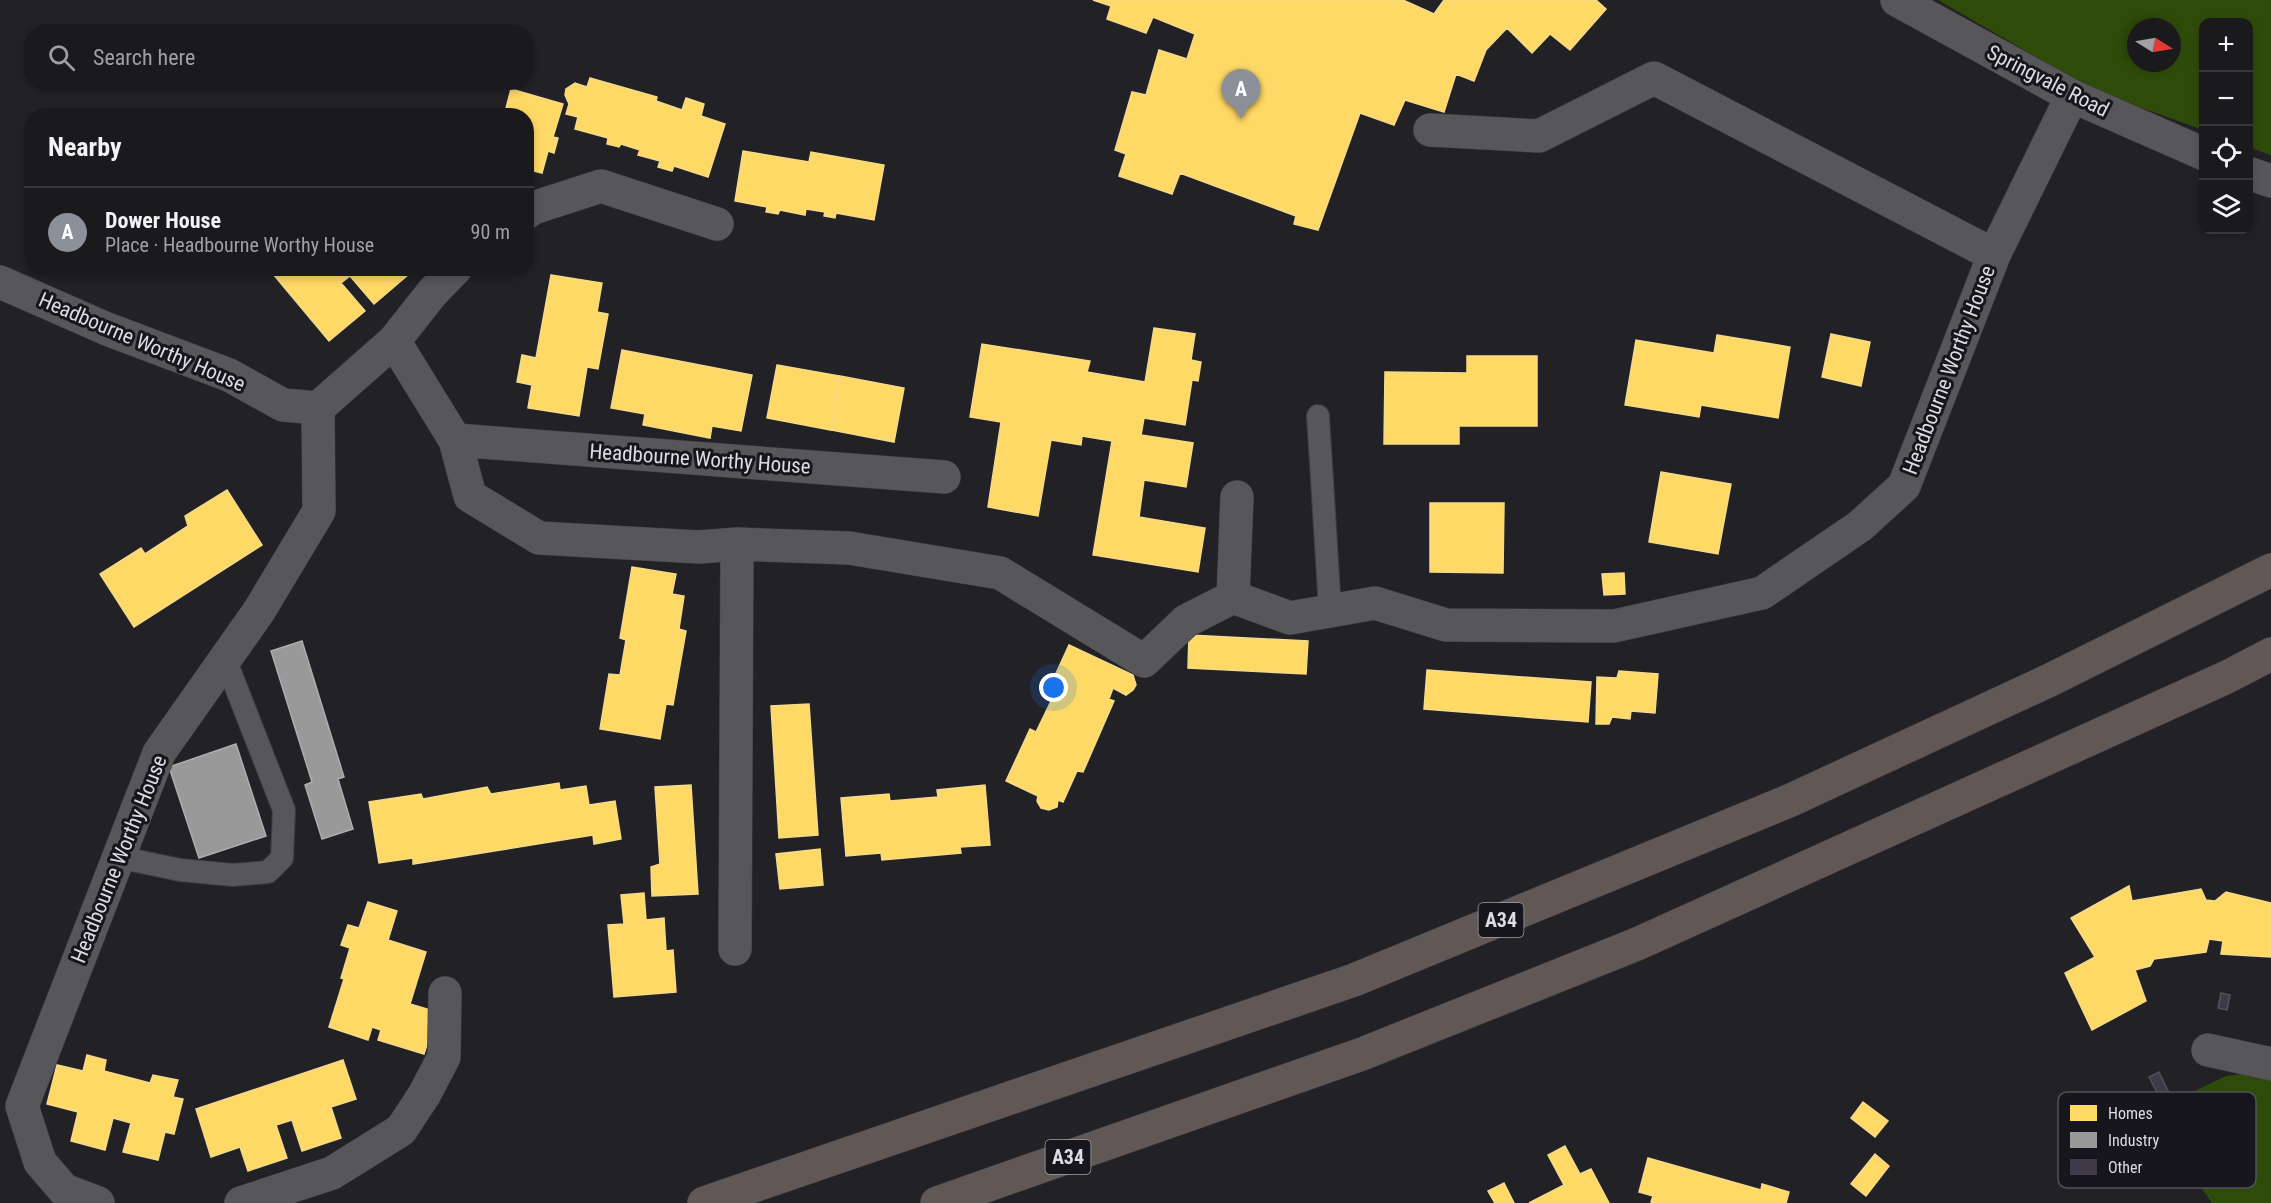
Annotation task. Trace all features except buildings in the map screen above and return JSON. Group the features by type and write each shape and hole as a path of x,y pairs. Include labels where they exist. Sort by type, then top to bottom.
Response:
{"highway":[{"name":"A34","path":"704,1203 1354,980 1791,800 2050,680 2271,570"},
{"name":"A34","path":"937,1203 1362,1054 1636,944 2227,677 2271,654"}],"street":[{"name":"Springvale Road","path":"1897,0 2072,96 2199,152"},
{"name":"Headbourne Worthy House","path":"1430,130 1539,136 1654,78 1994,255"},
{"name":"Headbourne Worthy House","path":"1233,597 1290,618 1330,609 1375,603 1446,625 1614,626 1762,593 1860,526 1904,486 1994,255 2072,96"},
{"path":"2253,175 2271,181"},
{"path":"534,208 601,186 717,224"},
{"path":"318,408 394,340 448,276"},
{"name":"Headbourne Worthy House","path":"0,282 107,329 229,375 283,405 318,408 319,511 259,611 159,753 21,1106 40,1162 64,1190 98,1203"},
{"path":"394,340 455,440 470,496 539,538 699,547 736,544 849,548 1000,573 1144,661 1186,621 1233,597 1237,497"},
{"name":"Headbourne Worthy House","path":"455,440 944,477"},
{"path":"735,950 736,544"},
{"path":"241,1203 332,1173 401,1130 424,1095 444,1058 444,993"},
{"path":"2208,1050 2271,1064"}],"lane":[{"path":"1318,416 1330,609"},
{"path":"118,857 180,870 233,875 268,872 282,858 284,810 225,658"}],"green space":[{"path":"1938,0 2271,0 2271,155 2253,148 2253,18 2199,18 2199,129 2095,91"},
{"path":"2242,1074 2271,1080 2271,1203 2212,1203 2202,1188 2256,1188 2256,1092 2193,1092 2226,1076"}],"place":[{"name":"Dower House","path":"1241,119"}]}
